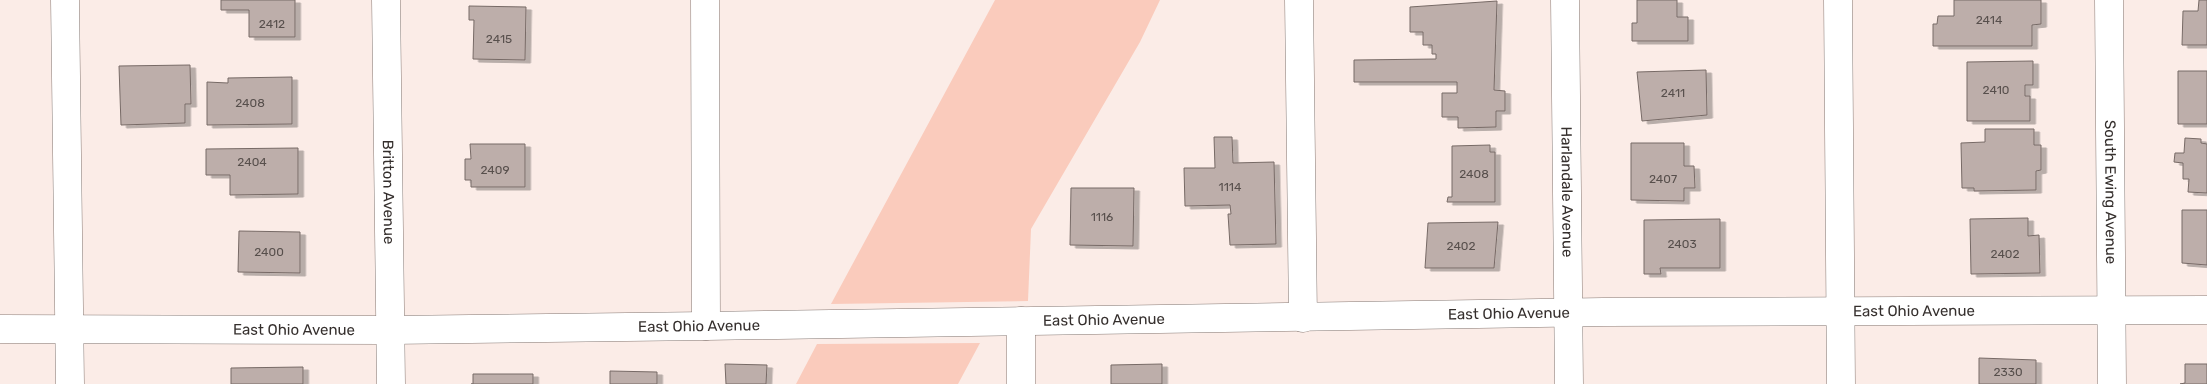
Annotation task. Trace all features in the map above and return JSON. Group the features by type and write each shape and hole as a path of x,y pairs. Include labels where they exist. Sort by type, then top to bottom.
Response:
{"street":[{"path":"66,0 70,384"},
{"name":"Britton Avenue","path":"386,0 391,384"},
{"path":"705,0 706,326"},
{"path":"1299,0 1303,318"},
{"name":"Harlandale Avenue","path":"1565,0 1569,384"},
{"path":"1838,0 1841,384"},
{"name":"South Ewing Avenue","path":"2109,0 2112,384"},
{"name":"East Ohio Avenue","path":"0,329 391,330 1303,318 1568,312 2207,310"},
{"path":"1021,321 1021,384"}],"shaded area":[{"path":"995,0 1160,0 1140,42 1031,229 1028,301 831,304"},
{"path":"980,343 958,384 796,384 817,344"}],"building":[{"path":"221,0 295,0 295,37 249,37 249,10 221,10"},
{"path":"1637,0 1677,0 1677,17 1688,17 1688,41 1632,41 1632,23 1637,23"},
{"path":"1954,0 2041,0 2041,24 2032,25 2032,46 1933,46 1933,24 1937,24 1938,16 1954,16"},
{"path":"2199,0 2207,0 2207,45 2182,45 2183,11 2198,11"},
{"path":"1497,1 1494,90 1505,91 1505,111 1496,111 1496,127 1458,128 1458,117 1442,117 1442,93 1457,93 1457,82 1354,82 1354,60 1436,59 1436,54 1432,54 1432,45 1423,45 1423,32 1410,32 1410,7"},
{"path":"469,6 526,7 525,60 473,59 474,20 469,20"},
{"path":"2033,61 2033,85 2025,85 2025,96 2030,96 2030,121 1967,121 1967,62"},
{"path":"190,65 191,104 185,104 185,123 121,125 119,66"},
{"path":"1706,70 1707,115 1642,121 1637,72"},
{"path":"2178,71 2207,71 2207,124 2178,124"},
{"path":"292,77 292,124 207,125 207,82 228,83 228,78"},
{"path":"1985,129 2034,129 2034,145 2041,145 2041,170 2036,171 2036,190 1974,191 1974,188 1962,188 1961,143 1985,142"},
{"path":"1214,137 1232,137 1233,163 1274,162 1276,244 1230,245 1228,214 1231,214 1230,205 1185,206 1184,168 1215,168"},
{"path":"2185,138 2201,139 2201,143 2207,144 2207,193 2188,192 2189,179 2183,179 2183,163 2174,162 2175,153 2184,153"},
{"path":"1631,143 1684,143 1684,166 1694,166 1695,188 1684,188 1684,201 1631,200"},
{"path":"470,144 525,144 525,187 471,187 471,180 465,180 465,159 471,159"},
{"path":"1490,145 1490,152 1495,152 1495,202 1447,202 1448,197 1452,197 1452,146"},
{"path":"298,148 298,194 230,195 230,175 206,175 206,149"},
{"path":"1071,188 1134,188 1133,246 1070,245"},
{"path":"2182,210 2207,210 2207,265 2182,263"},
{"path":"2028,218 2028,236 2039,235 2040,273 1971,274 1970,219"},
{"path":"1720,219 1720,268 1660,268 1661,274 1644,274 1644,220"},
{"path":"1498,222 1494,268 1425,268 1428,223"},
{"path":"239,231 300,232 300,273 238,272"},
{"path":"1979,358 2036,360 2036,384 1979,384"},
{"path":"725,364 767,365 766,384 726,384"},
{"path":"1162,364 1162,384 1111,384 1111,365"},
{"path":"2185,364 2207,364 2207,384 2180,384 2185,383"},
{"path":"303,367 303,384 231,384 231,368"},
{"path":"610,371 657,372 657,384 610,384"},
{"path":"473,374 533,374 533,384 473,384"}]}
